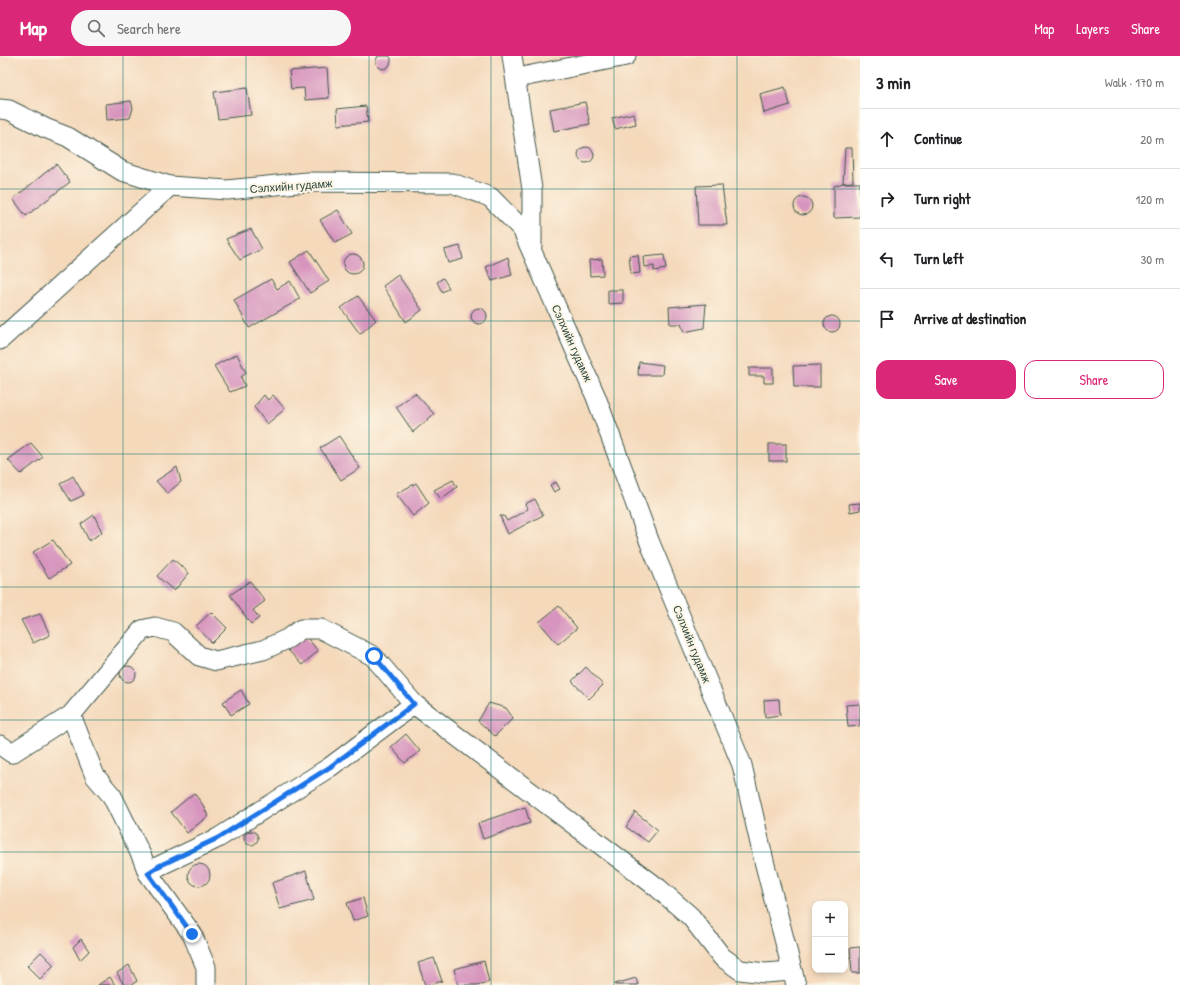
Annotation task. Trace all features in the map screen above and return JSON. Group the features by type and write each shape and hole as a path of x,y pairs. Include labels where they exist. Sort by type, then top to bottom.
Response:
{"street":[{"path":"512,56 532,189 532,251"},
{"path":"527,76 626,56"},
{"name":"Сэлхийн гудамж","path":"0,109 9,110 68,138 122,170 170,186 227,190 307,182 452,183 490,197 522,229 596,397 650,542 742,766 764,861 794,978"},
{"path":"0,340 170,186"},
{"path":"0,745 12,753 71,715 142,630 155,627 173,632 199,656 216,662 264,650 287,639 301,629 322,629 374,656 414,704 658,888 691,917 722,957 740,970 794,978"},
{"path":"148,873 159,866 218,838 245,822 330,767 414,704"},
{"path":"71,715 95,776 112,796 142,857 148,873 192,934 206,967 206,985"}],"building":[{"path":"378,56 389,56 391,58 391,62 389,66 382,69 379,67 376,64"},
{"path":"327,68 329,98 305,100 304,88 291,89 289,71"},
{"path":"785,87 790,105 764,113 760,94"},
{"path":"247,88 251,115 218,119 214,92"},
{"path":"131,101 133,108 130,118 107,120 106,104"},
{"path":"585,102 590,124 554,131 550,109"},
{"path":"366,106 368,122 338,125 337,109"},
{"path":"634,113 636,124 615,129 612,118"},
{"path":"583,147 589,147 594,152 592,161 589,163 583,163 578,158 578,152"},
{"path":"845,148 852,148 853,182 843,183"},
{"path":"56,164 70,182 26,216 13,199"},
{"path":"843,183 860,183 860,217 834,218 834,186"},
{"path":"722,185 727,225 698,225 696,186"},
{"path":"803,197 809,200 812,206 809,212 803,215 797,212 794,206 797,200"},
{"path":"338,210 352,234 335,243 320,220"},
{"path":"251,229 262,249 240,260 226,239"},
{"path":"460,246 463,259 448,263 444,250"},
{"path":"309,250 329,281 310,293 290,262"},
{"path":"353,254 360,257 363,264 360,271 353,274 346,271 343,264 346,257"},
{"path":"638,255 640,273 631,274 629,256"},
{"path":"664,255 666,269 654,271 654,266 644,267 643,257"},
{"path":"508,257 512,275 492,281 486,267"},
{"path":"602,259 603,275 590,276 589,260"},
{"path":"398,275 422,310 406,322 383,286"},
{"path":"443,278 449,288 442,292 437,282"},
{"path":"271,279 277,289 290,281 300,299 249,328 234,300"},
{"path":"608,290 623,290 623,303 608,304"},
{"path":"358,296 376,320 360,334 341,308"},
{"path":"706,304 704,328 684,332 681,324 670,324 669,307"},
{"path":"476,308 482,308 487,313 485,322 482,324 476,324 471,319 471,313"},
{"path":"829,316 835,316 840,321 838,330 835,332 829,332 824,327 824,321"},
{"path":"237,354 246,373 241,377 245,386 230,392 214,366"},
{"path":"639,362 663,365 662,375 638,375"},
{"path":"820,365 820,387 794,387 793,366"},
{"path":"749,368 773,368 773,383 764,383 764,376 749,376"},
{"path":"415,393 434,414 413,432 396,407"},
{"path":"264,395 268,400 273,395 285,409 267,424 254,407"},
{"path":"339,436 360,468 341,480 320,448"},
{"path":"31,443 43,457 21,474 8,460"},
{"path":"769,444 786,444 786,461 769,461"},
{"path":"177,467 181,482 167,493 156,481"},
{"path":"73,476 84,495 71,501 60,484"},
{"path":"453,480 457,487 441,499 434,490"},
{"path":"556,482 560,489 554,492 550,485"},
{"path":"416,483 429,503 413,516 396,494"},
{"path":"535,499 543,515 508,534 500,516 504,516 507,521 528,509 525,504"},
{"path":"860,503 860,510 850,512 849,504"},
{"path":"94,515 102,532 89,541 81,524"},
{"path":"53,540 70,565 49,578 33,552"},
{"path":"173,559 189,573 174,591 157,576"},
{"path":"250,581 265,601 253,610 259,618 251,624 230,595"},
{"path":"559,606 577,628 558,644 539,622"},
{"path":"211,612 227,628 212,643 196,626"},
{"path":"40,614 50,635 33,643 21,620"},
{"path":"305,635 318,651 302,665 288,650"},
{"path":"125,666 131,666 136,671 134,680 131,682 125,682 120,677 120,671"},
{"path":"586,667 603,685 589,699 572,681"},
{"path":"241,690 249,704 231,715 223,702"},
{"path":"779,699 780,715 765,717 764,700"},
{"path":"489,703 506,708 513,718 495,736 478,721"},
{"path":"860,704 860,726 848,727 846,705"},
{"path":"406,734 420,751 405,763 391,747"},
{"path":"194,793 203,805 208,816 187,833 171,812"},
{"path":"525,807 530,823 483,839 478,823"},
{"path":"635,812 658,830 648,842 626,827"},
{"path":"248,831 254,831 258,835 258,841 254,845 248,845 244,841 244,835"},
{"path":"199,864 207,867 210,875 207,883 199,886 191,883 188,875 191,867"},
{"path":"306,871 314,900 280,909 272,883"},
{"path":"363,898 368,916 353,921 347,903"},
{"path":"81,939 89,951 80,960 73,947"},
{"path":"860,947 860,973 852,973 850,948"},
{"path":"41,952 54,965 40,979 27,966"},
{"path":"434,958 442,981 425,985 418,963"},
{"path":"484,961 489,982 477,985 458,985 454,969"},
{"path":"129,965 137,981 131,985 124,985 117,973"},
{"path":"110,977 115,985 98,985"},
{"path":"636,978 638,985 615,985 615,984"}],"route":[{"path":"192,934 148,873 159,866 218,838 330,767 414,704 374,656"}]}
